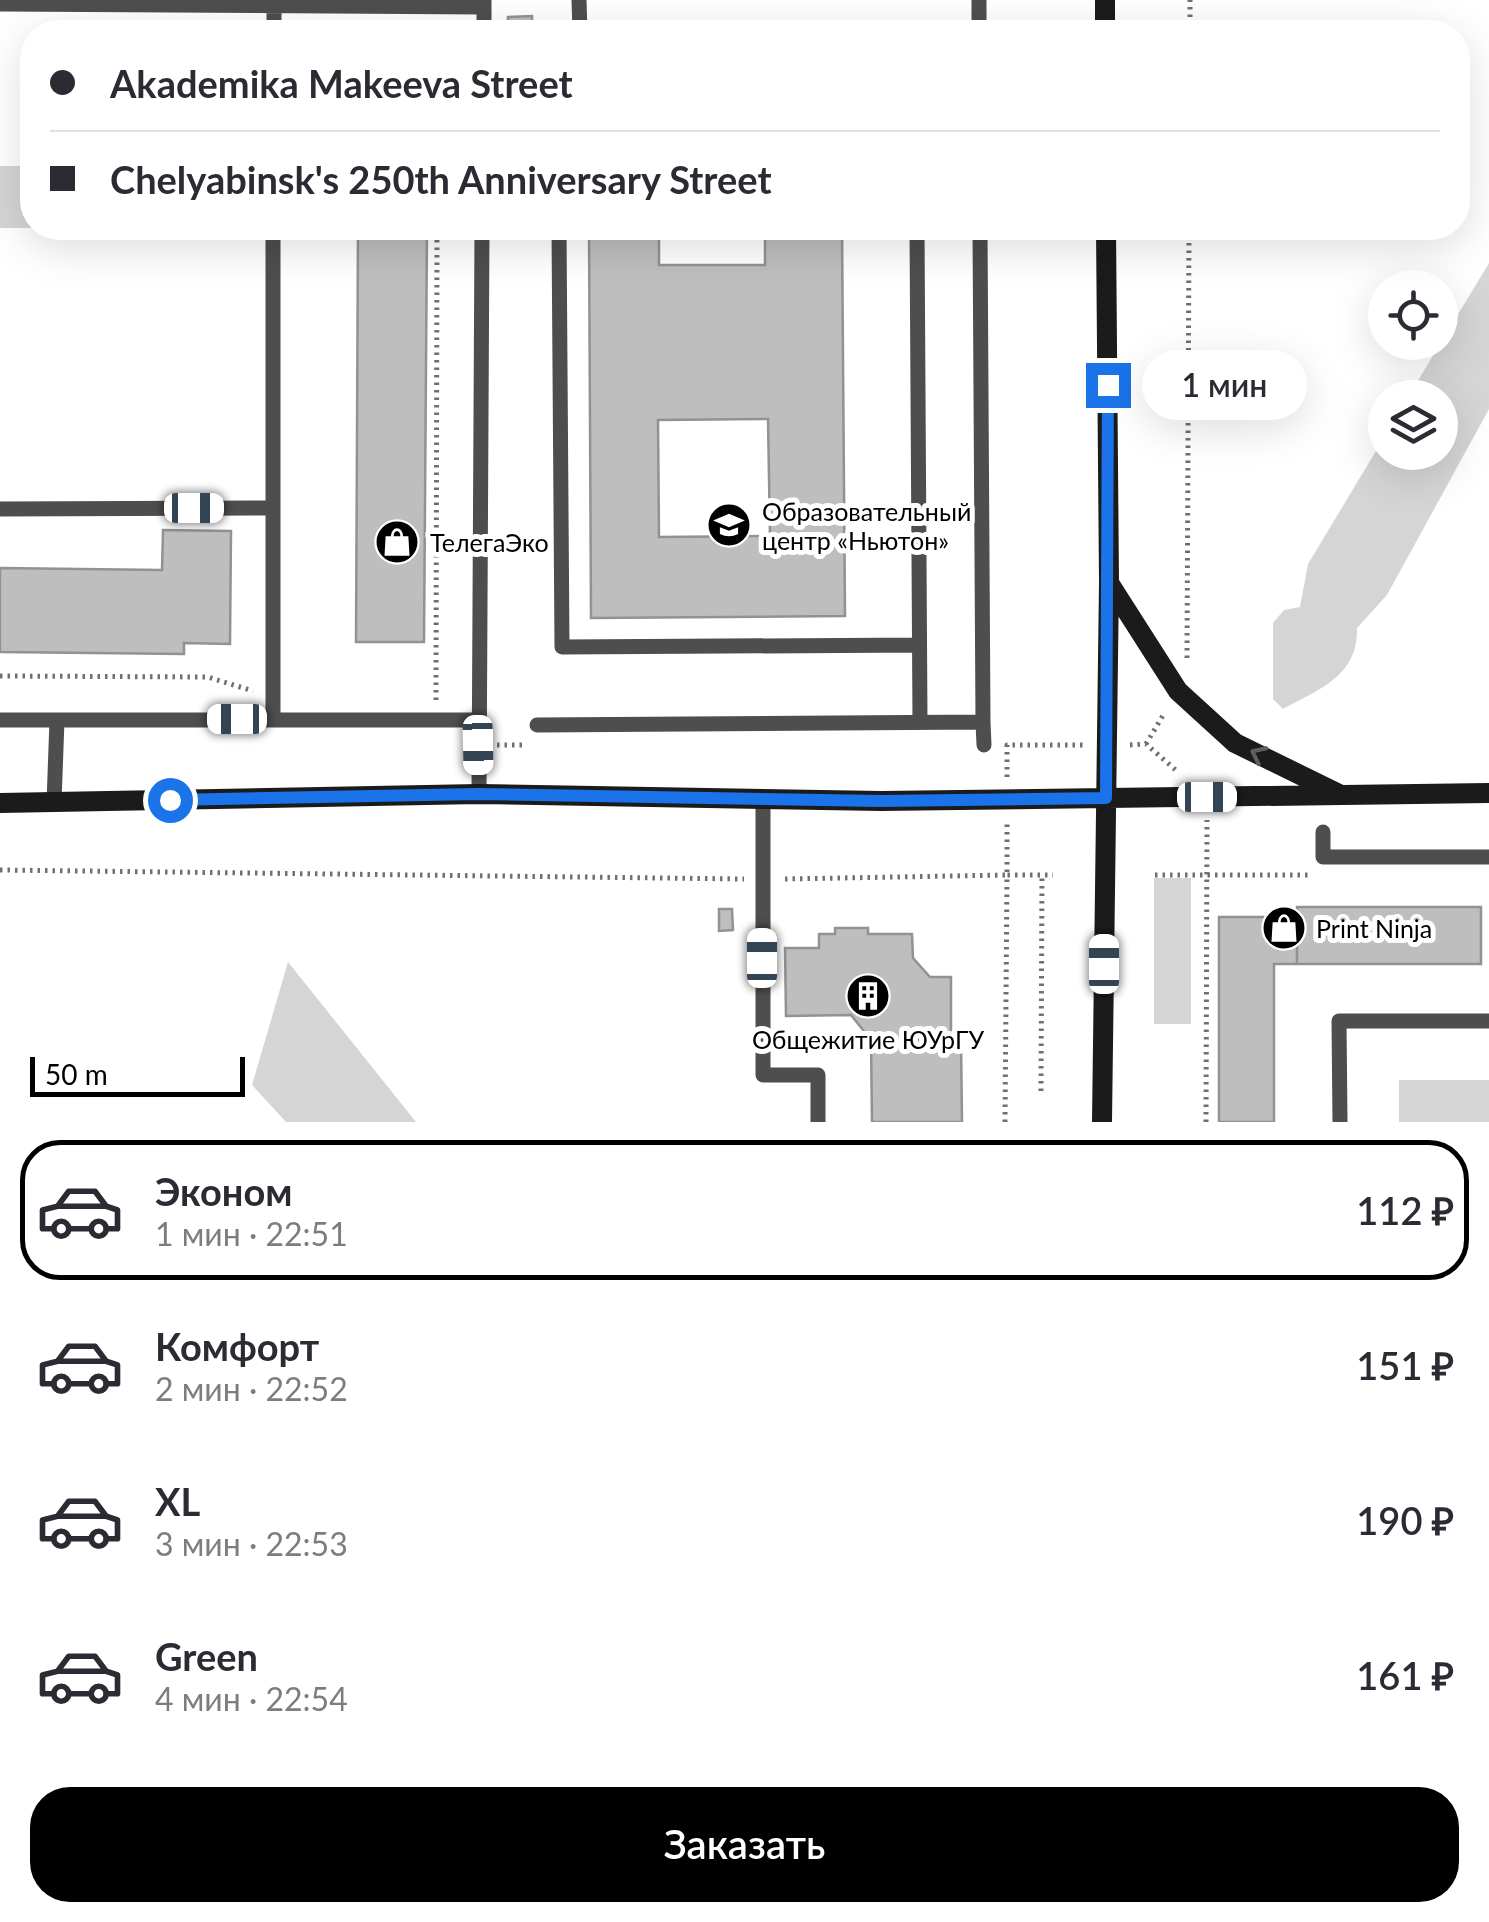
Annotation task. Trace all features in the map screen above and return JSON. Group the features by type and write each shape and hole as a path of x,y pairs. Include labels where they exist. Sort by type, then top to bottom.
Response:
{"street":[{"path":"1102,1122 1109,582 1106,240"},
{"path":"1109,582 1178,691 1234,743 1346,797"},
{"path":"0,803 478,794 1006,800 1489,793"}],"lane":[{"path":"0,4 484,4"},
{"path":"273,240 273,719"},
{"path":"478,794 482,240"},
{"path":"559,240 562,647 920,645"},
{"path":"917,240 920,722"},
{"path":"980,240 984,746"},
{"path":"0,509 272,508"},
{"path":"0,720 478,720"},
{"path":"54,803 56,720"},
{"path":"537,725 983,722"},
{"path":"763,798 763,1075 818,1075 818,1122"},
{"path":"1323,832 1323,857 1489,857"},
{"path":"1340,1122 1339,1021 1489,1022"}],"path":[{"path":"437,240 434,698 454,720"},
{"path":"1146,744 1187,678 1189,240"},
{"path":"0,676 208,676 273,698"},
{"path":"1005,1122 1006,746 1146,744 1207,797 1206,1122"},
{"path":"0,870 762,879 1052,875"},
{"path":"1041,1090 1042,875"}],"shaded area":[{"path":"0,166 20,166 20,228 0,228"},
{"path":"1489,263 1489,409 1458,466 1458,380 1418,380 1430,360 1458,360 1458,314"},
{"path":"1368,464 1368,470 1456,470 1387,595 1357,628 1356,644 1344,669 1323,687 1283,709 1273,699 1273,623 1284,610 1300,607 1308,564"},
{"path":"1154,878 1191,878 1191,1024 1154,1024"},
{"path":"288,962 416,1122 286,1122 252,1085"},
{"path":"1399,1080 1489,1080 1489,1122 1399,1122"}],"building":[{"path":"532,16 532,20 508,20"},
{"path":"358,240 427,240 424,642 356,642"},
{"path":"589,240 659,240 659,265 765,265 765,240 842,240 845,616 591,618","holes":["768,419 770,536 659,537 658,420"]},
{"path":"163,530 231,531 230,644 184,643 184,654 0,652 0,568 162,570"},
{"path":"1297,907 1481,907 1481,964 1297,964"},
{"path":"719,909 732,909 733,930 719,931"},
{"path":"1219,917 1297,917 1297,964 1274,964 1274,1122 1219,1122"},
{"name":"Общежитие ЮУрГУ","path":"835,928 868,928 868,934 912,934 913,958 930,977 951,977 951,1039 871,1040 851,1015 786,1016 785,948 819,948 819,934 835,934"},
{"name":"Общежитие ЮУрГУ","path":"961,1039 962,1122 872,1122 871,1040"}],"place":[{"name":"Образовательный центр «Ньютон»","path":"729,525"},
{"name":"ТелегаЭко","path":"397,542"},
{"name":"Print Ninja","path":"1284,928"},
{"name":"Общежитие ЮУрГУ","path":"868,996"}],"route":[{"path":"170,800 478,794 881,801 1106,798 1108,385"}]}
